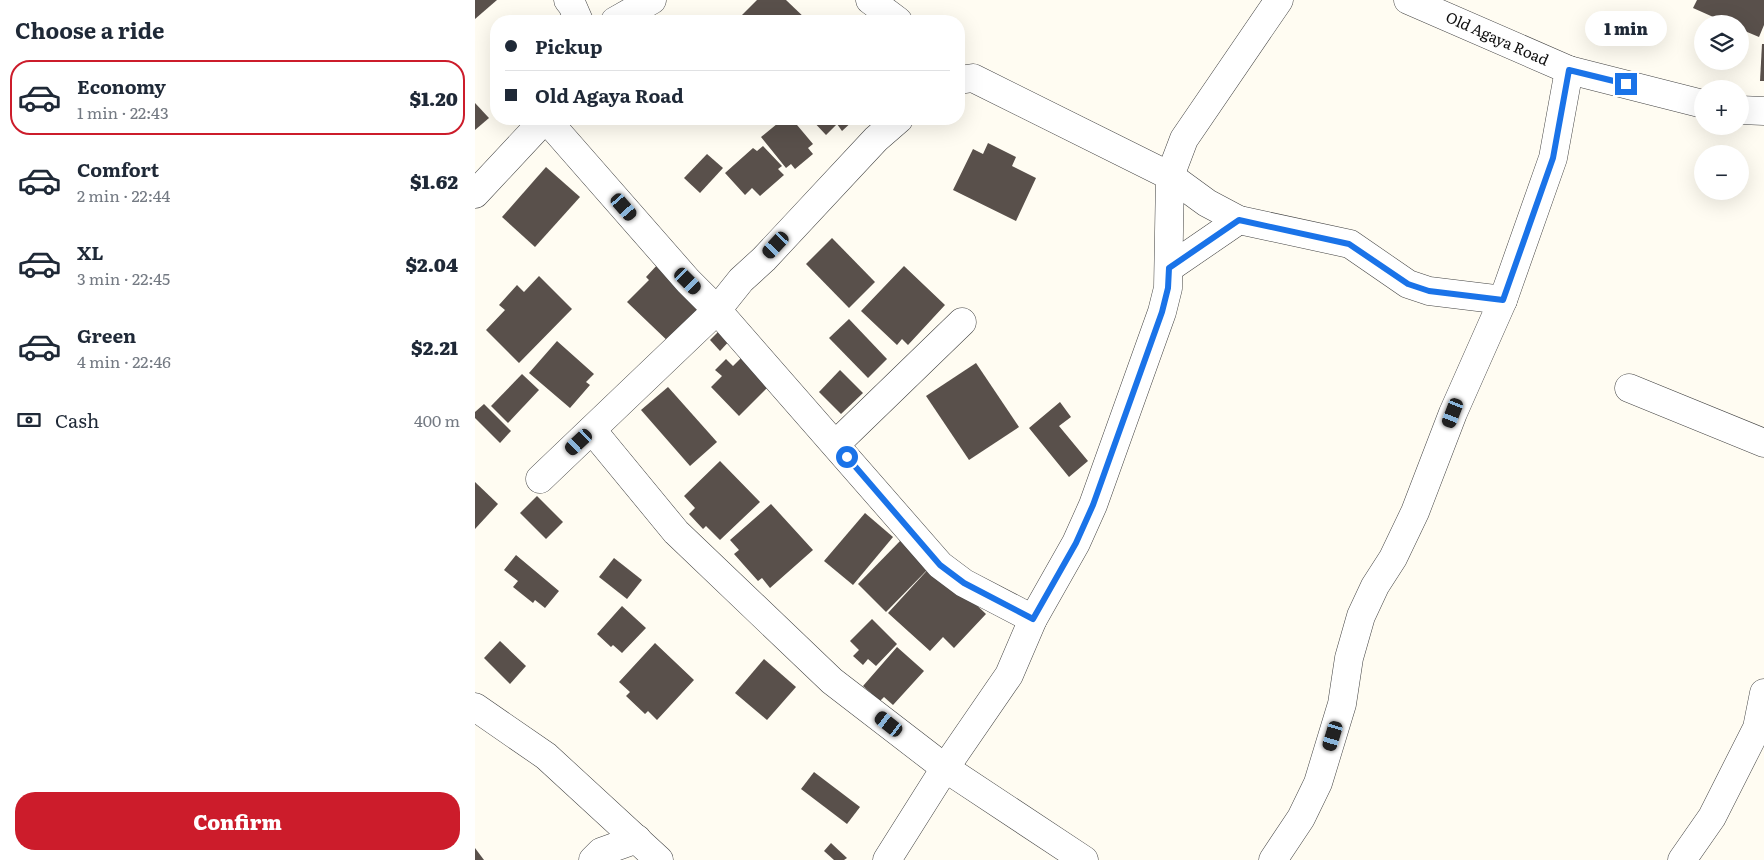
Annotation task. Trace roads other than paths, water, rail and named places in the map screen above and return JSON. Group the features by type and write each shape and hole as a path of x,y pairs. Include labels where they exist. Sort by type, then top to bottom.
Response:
{"street":[{"path":"568,0 576,15"},
{"path":"626,15 652,0"},
{"path":"870,0 890,15"},
{"path":"887,860 945,768 1009,674 1033,619 1076,543 1093,505 1162,312 1168,288 1171,176 1184,139 1279,0"},
{"name":"Old Agaya Road","path":"1408,0 1569,70 1694,102"},
{"path":"1273,860 1301,818 1318,783 1342,704 1349,658 1361,616 1375,586 1393,558 1415,512 1453,413 1503,300 1553,158 1569,70"},
{"path":"965,76 1171,176 1207,203 1239,220 1349,244 1408,284 1429,291 1503,300"},
{"path":"1749,110 1764,111"},
{"path":"475,194 540,125"},
{"path":"551,125 688,281 717,310 836,444 940,565 964,583 1033,619"},
{"path":"540,480 717,310 741,280 876,139 892,125"},
{"path":"1169,268 1239,220"},
{"path":"836,444 962,322"},
{"path":"1629,388 1764,443"},
{"path":"592,430 683,539 833,681 945,768 1084,860"},
{"path":"1682,860 1712,817 1757,728 1764,693"},
{"path":"475,706 546,756 659,860"},
{"path":"593,860 601,852 637,839"}]}
